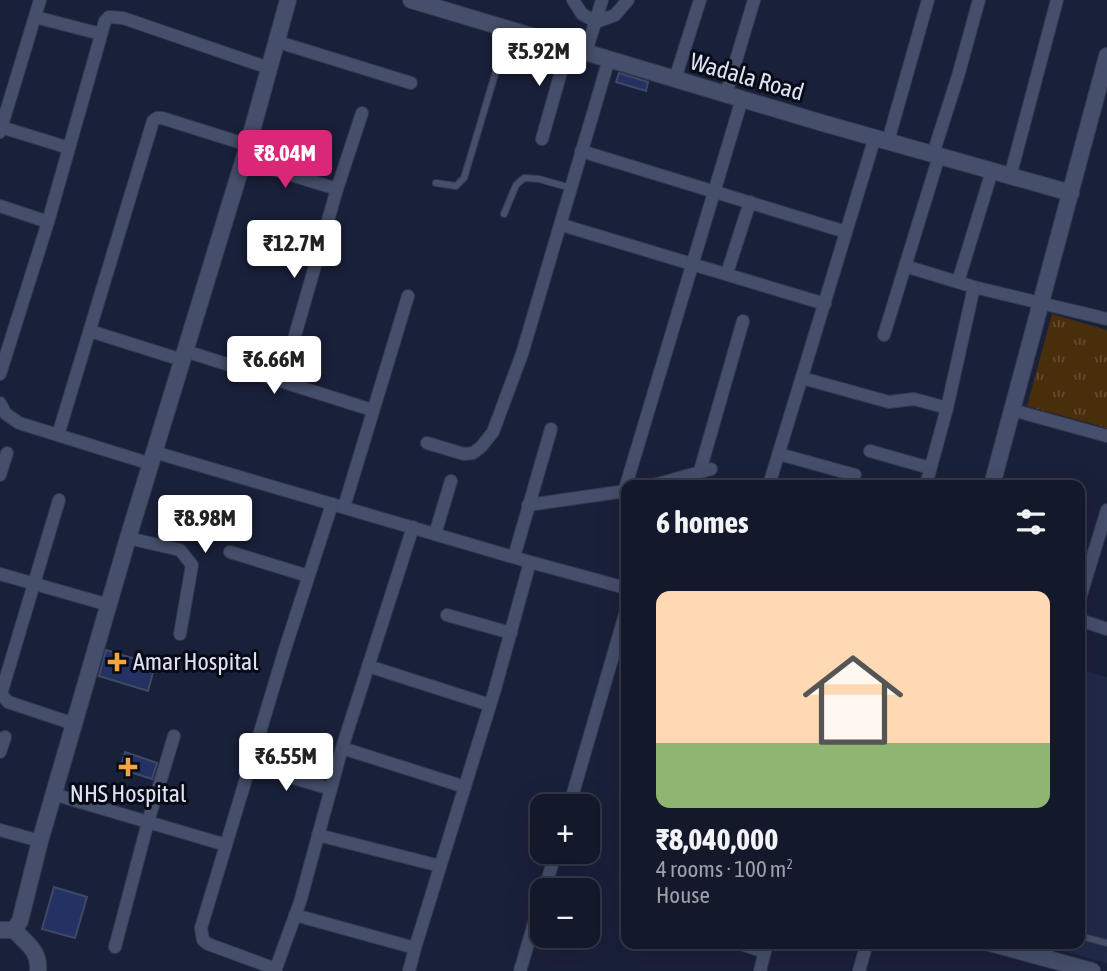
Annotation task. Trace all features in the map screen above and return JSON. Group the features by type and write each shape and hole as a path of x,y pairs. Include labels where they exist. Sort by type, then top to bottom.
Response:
{"street":[{"path":"40,0 1,129 69,148"},
{"path":"38,971 39,958 7,930 20,921 40,841 108,605 245,152 288,0"},
{"name":"Wadala Road","path":"411,0 734,97 1071,193"},
{"path":"573,0 582,14 596,22 615,15 628,0"},
{"path":"586,52 602,0"},
{"path":"675,79 700,0"},
{"path":"629,480 715,192 754,0"},
{"path":"771,480 846,232 928,0"},
{"path":"884,335 979,0"},
{"path":"1010,177 1057,0"},
{"path":"35,17 101,34"},
{"path":"0,374 48,222 101,34 110,17 123,18 269,68"},
{"path":"275,41 411,83"},
{"path":"542,139 568,47"},
{"path":"993,480 1071,193 1101,108 1107,56"},
{"path":"427,443 464,454 473,453 489,440 522,354 609,59"},
{"path":"282,381 337,189 362,113"},
{"path":"58,435 153,121 162,118 337,189"},
{"path":"581,151 846,232"},
{"path":"958,282 992,171"},
{"path":"727,273 750,202"},
{"path":"0,206 48,222"},
{"path":"562,225 825,304"},
{"path":"905,266 974,287 1107,319"},
{"path":"927,480 947,408 974,287"},
{"path":"408,296 372,410 309,576 201,928 203,940 275,970 295,915 342,748 413,527"},
{"path":"671,480 705,470 743,321"},
{"path":"90,331 282,381 372,410"},
{"path":"802,378 889,402 914,399 947,408"},
{"path":"0,403 6,414 19,423 58,435 338,505 530,562 621,586"},
{"path":"1012,410 1107,436"},
{"path":"514,557 551,429"},
{"path":"870,452 930,468"},
{"path":"0,475 7,453"},
{"path":"779,454 855,475"},
{"path":"435,534 451,481"},
{"path":"528,505 621,493"},
{"path":"59,500 1,694 8,702 74,724"},
{"path":"1085,585 1104,534 1107,510"},
{"path":"128,538 180,550 192,565 180,634"},
{"path":"230,552 309,576"},
{"path":"409,971 490,705 530,562"},
{"path":"0,574 108,605"},
{"path":"447,615 511,633"},
{"path":"1085,622 1107,629"},
{"path":"573,794 621,628"},
{"path":"368,666 490,705"},
{"path":"115,947 174,736"},
{"path":"0,752 5,737"},
{"path":"342,748 465,787"},
{"path":"250,765 331,789"},
{"path":"54,794 226,845"},
{"path":"0,830 40,841"},
{"path":"318,835 440,866"},
{"path":"295,915 415,948"},
{"path":"520,971 530,937"},
{"path":"760,971 766,949"},
{"path":"859,971 865,949"},
{"path":"1024,949 1092,971"}],"lane":[{"path":"436,183 456,186 464,178 509,29"},
{"path":"504,214 516,185 524,178 540,178 571,188"},
{"path":"1085,937 1107,943"}],"shaded area":[{"path":"1085,671 1107,677 1107,963 1056,949 1085,949"}],"green space":[{"path":"1052,314 1107,330 1107,428 1027,406"}],"building":[{"path":"619,73 648,82 646,91 616,82"},
{"path":"106,650 155,665 148,691 99,676"},
{"path":"125,752 157,763 152,779 120,769"},
{"path":"54,887 87,897 75,938 42,929"}],"place":[{"name":"Amar Hospital","path":"117,662"},
{"name":"NHS Hospital","path":"128,767"}]}
